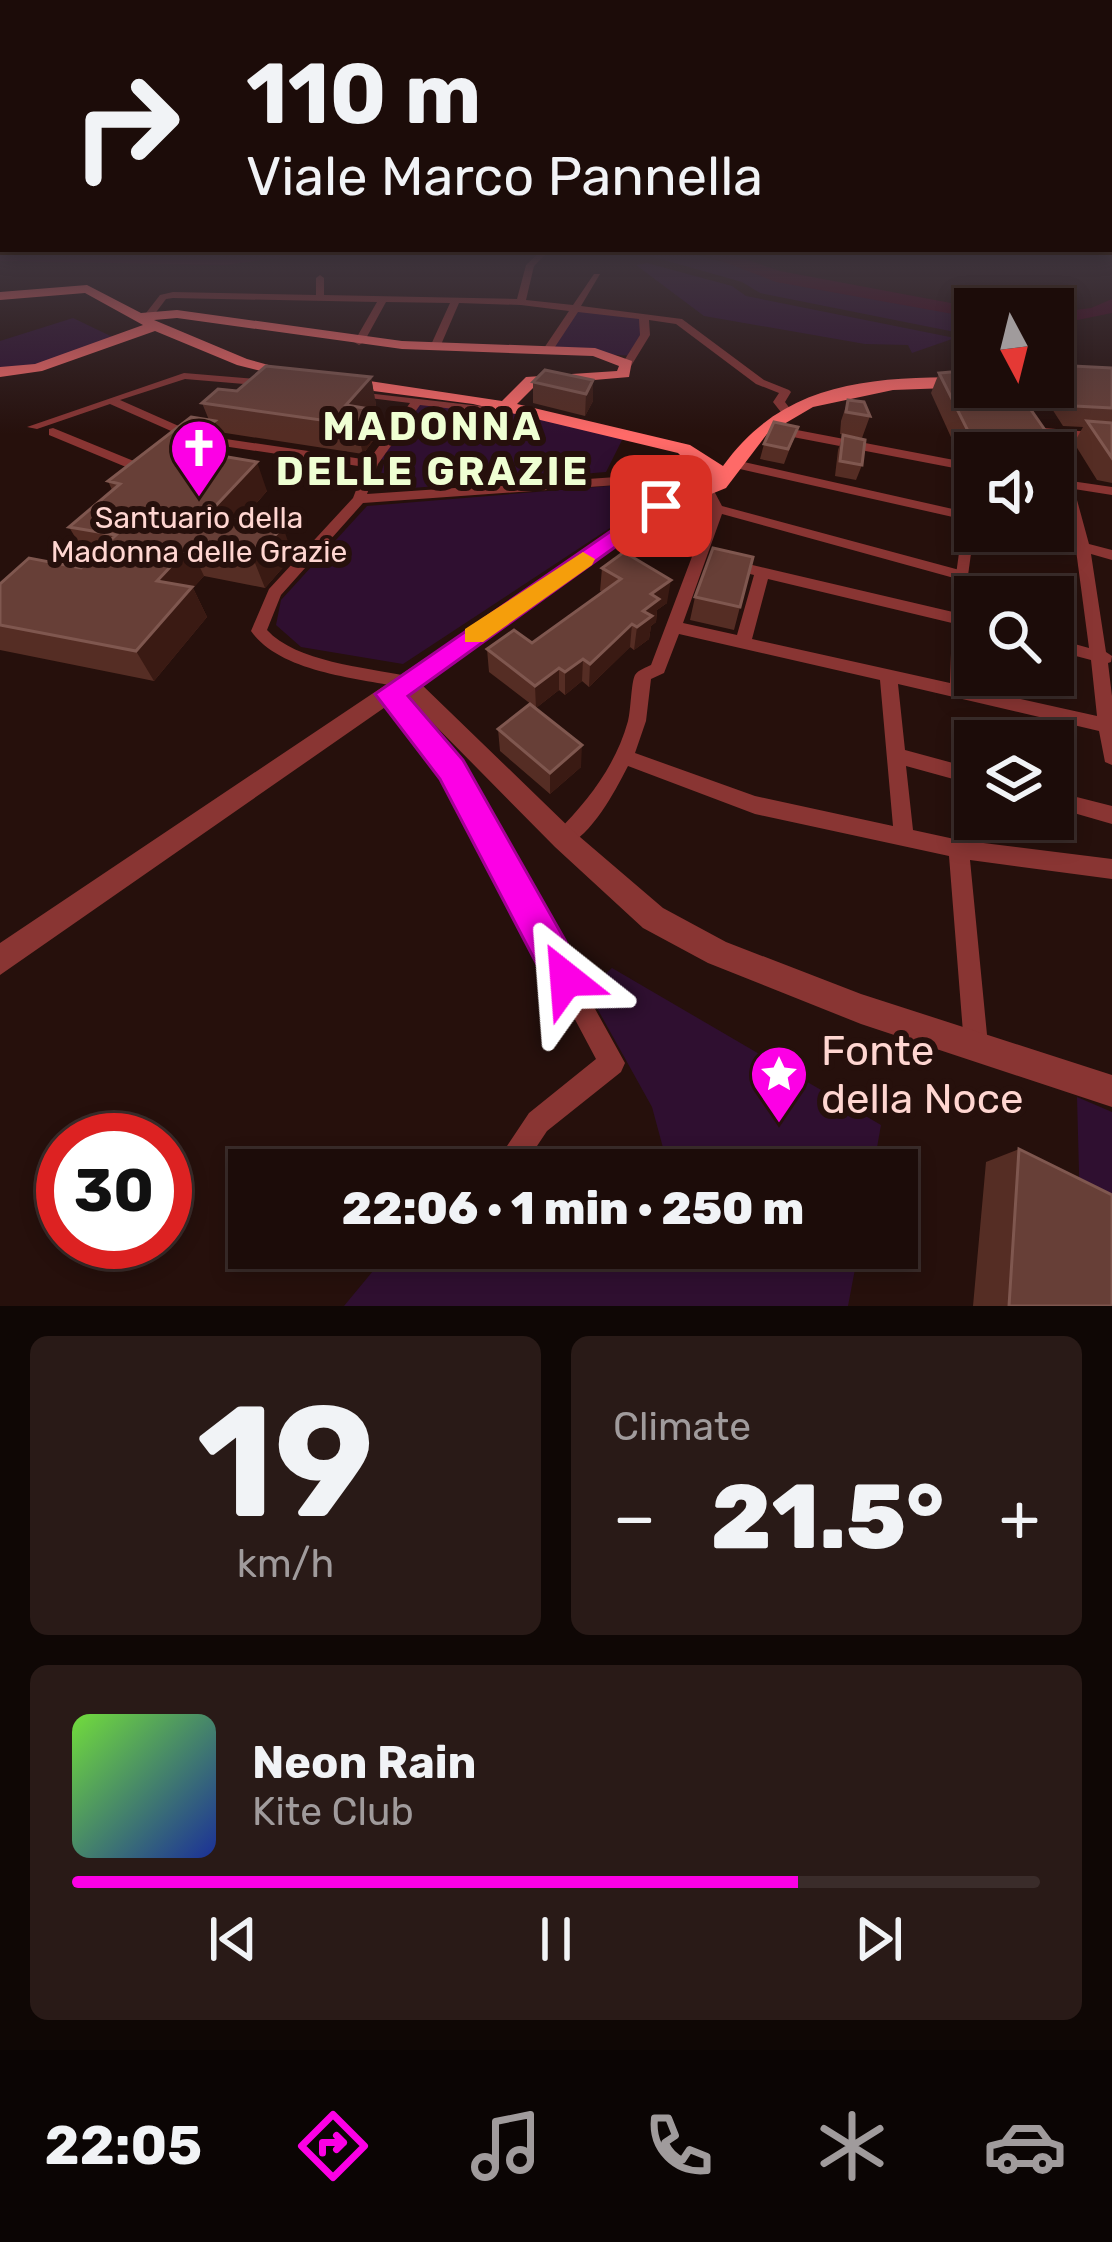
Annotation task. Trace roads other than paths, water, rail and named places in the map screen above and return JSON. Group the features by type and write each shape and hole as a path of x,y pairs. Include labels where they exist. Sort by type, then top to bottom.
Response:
{"main road":[{"path":"133,312 242,362 318,384 506,406 657,443 706,470"},
{"path":"0,372 38,368 149,319 359,342 608,353 628,364 623,374 611,377 532,380 506,406"},
{"path":"681,492 788,414 878,385 954,383"}],"street":[{"path":"149,319 154,312"},
{"path":"359,342 376,312"},
{"path":"435,347 451,312"},
{"path":"547,351 568,312"},
{"path":"604,312 679,321 760,382 784,392 779,402 788,414"},
{"path":"628,364 645,335 644,318"},
{"path":"33,427 184,376 318,384 488,410 506,406"},
{"path":"238,395 254,382"},
{"path":"110,400 190,435 372,464"},
{"path":"417,401 372,464 359,499 265,607 258,622 262,638 289,654 391,693 653,918 718,953 1112,1091"},
{"path":"1035,417 1045,432"},
{"path":"174,446 206,422"},
{"path":"763,428 954,464"},
{"path":"52,432 142,470 158,458"},
{"path":"1074,435 1112,438"},
{"path":"359,499 706,470 954,515"},
{"path":"564,839 597,806 625,757 645,690 638,674 658,669 702,560 706,470"},
{"path":"706,470 962,575 966,552"},
{"path":"1074,485 1112,491"},
{"path":"0,960 681,492"},
{"path":"1074,525 1107,658 1112,758"},
{"path":"1074,546 1112,555"},
{"path":"702,560 954,618"},
{"path":"743,642 762,572"},
{"path":"674,627 954,691"},
{"path":"1074,649 1107,658"},
{"path":"888,675 904,838"},
{"path":"391,693 452,769 611,1063 538,1122 519,1149"},
{"path":"976,696 1109,726"},
{"path":"896,755 954,771"},
{"path":"625,757 755,806 959,849 1112,869"},
{"path":"1074,805 1112,815"},
{"path":"959,849 976,1046"}],"waterway":[{"path":"1074,317 1100,312"}],"place":[{"name":"Santuario della Madonna delle Grazie","path":"199,499"},
{"name":"Fonte della Noce","path":"779,1125"}],"district":[{"name":"MADONNA DELLE GRAZIE","path":"433,448"}]}
